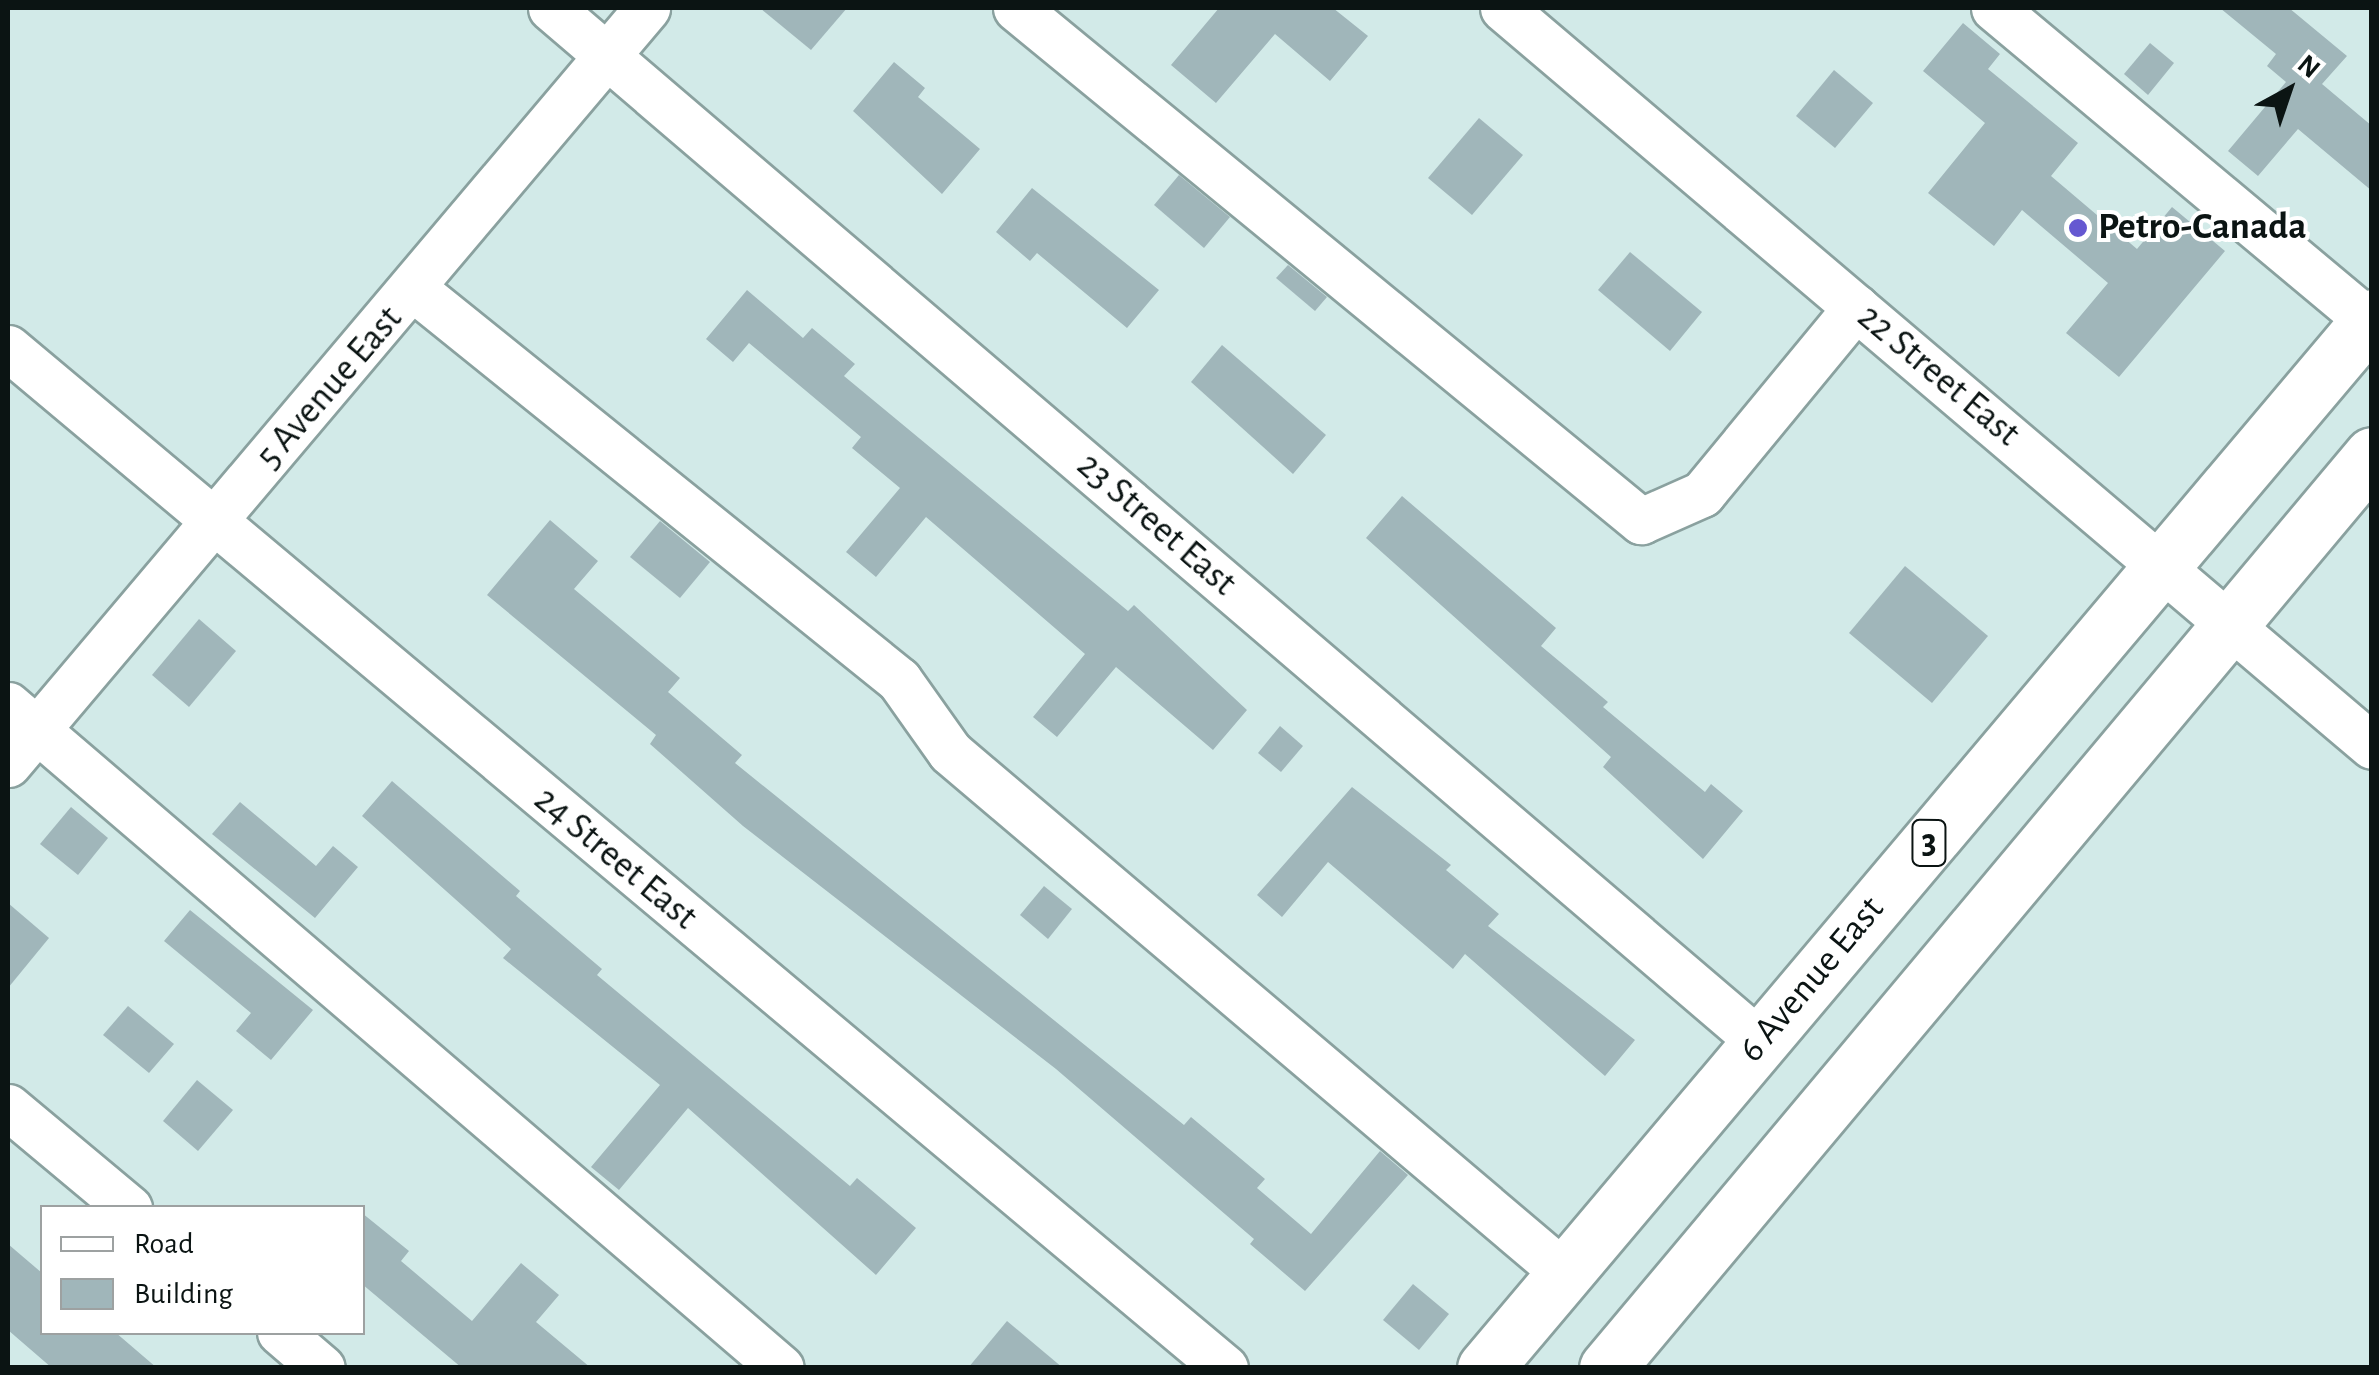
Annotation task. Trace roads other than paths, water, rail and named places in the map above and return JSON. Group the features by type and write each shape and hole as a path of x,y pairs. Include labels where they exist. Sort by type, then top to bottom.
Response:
{"main road":[{"name":"6 Avenue East","path":"1486,1368 2370,319"},
{"name":"3","path":"1607,1368 2372,455"}],"street":[{"name":"23 Street East","path":"551,8 1760,1042"},
{"name":"5 Avenue East","path":"8,764 22,718 214,524 647,8"},
{"path":"1016,8 1641,521 1702,494 1856,307"},
{"name":"22 Street East","path":"1503,8 2372,746"},
{"path":"1994,8 2370,319"},
{"path":"414,289 899,680 950,752 1564,1272"},
{"name":"24 Street East","path":"8,348 1225,1368"},
{"path":"22,718 782,1368"},
{"path":"8,1107 125,1205"},
{"path":"284,1335 322,1368"}],"place":[{"name":"Petro-Canada","path":"2078,228"}]}
